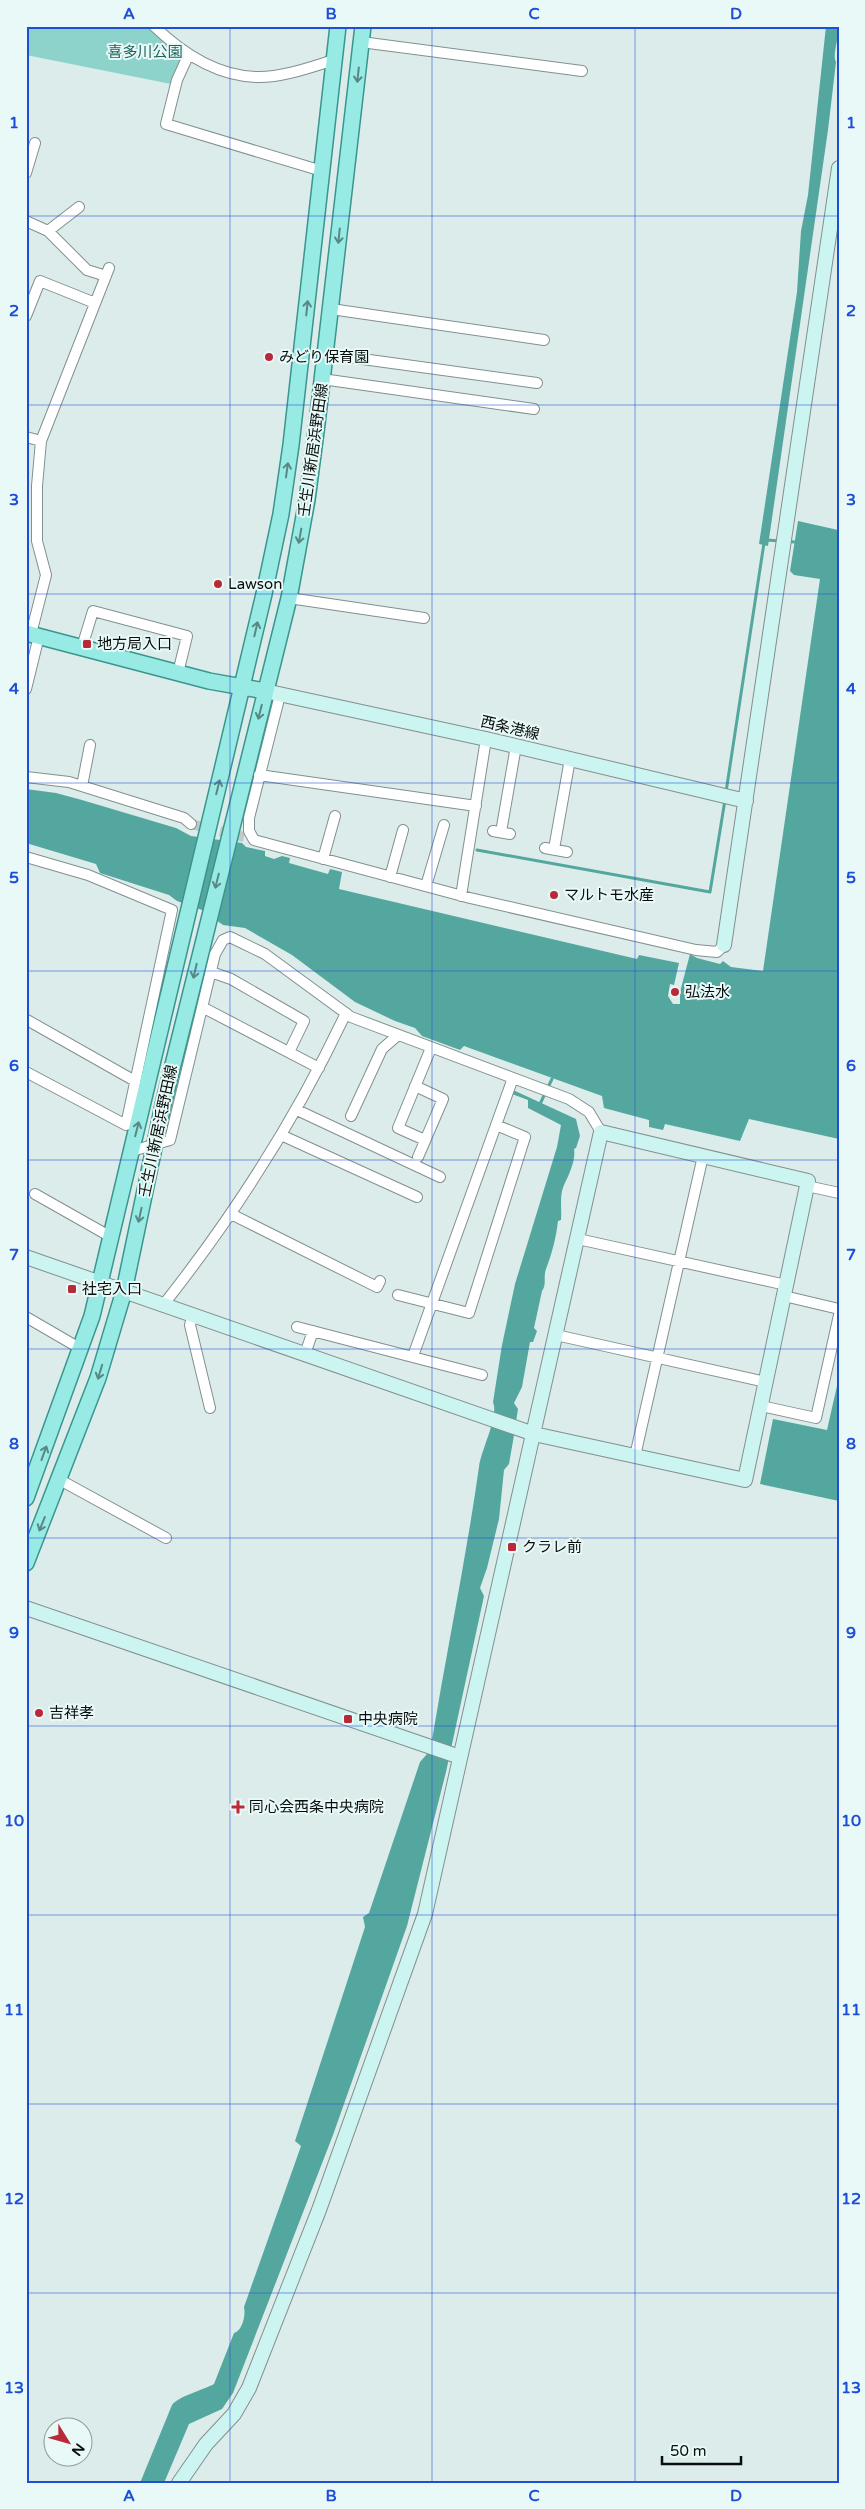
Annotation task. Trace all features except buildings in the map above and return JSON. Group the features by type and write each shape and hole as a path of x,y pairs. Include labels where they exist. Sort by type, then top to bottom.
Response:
{"main road":[{"name":"壬生川新居浜野田線","path":"26,1498 92,1316 132,1151 138,1099 191,908 281,514 291,445 338,26"},
{"name":"壬生川新居浜野田線","path":"26,1563 60,1480 98,1378 124,1291 155,1143 228,838 273,693 288,598 307,500 326,354 363,26"},
{"path":"32,634 178,673 273,693"}],"street":[{"path":"154,26 188,56 235,73 260,77 284,74 334,60"},
{"path":"361,42 582,71"},
{"path":"188,56 177,80 166,124 322,171"},
{"path":"26,173 35,143"},
{"path":"244,837 461,896 696,950 717,952 724,945 839,168"},
{"path":"48,231 78,207"},
{"path":"26,221 48,231 88,270 107,272 42,441 37,486 37,541 46,575 32,634 26,689"},
{"path":"26,316 40,281 95,303"},
{"path":"331,309 544,340"},
{"path":"326,354 537,383"},
{"path":"322,380 534,408"},
{"path":"26,437 42,441"},
{"path":"288,598 424,618"},
{"path":"82,648 93,611 188,636 178,673"},
{"path":"254,840 249,831 249,818 259,775 273,693"},
{"name":"西条港線","path":"273,693 486,739 746,800"},
{"path":"461,896 486,739"},
{"path":"82,786 90,745"},
{"path":"501,832 516,746"},
{"path":"567,852 549,849 570,759"},
{"path":"259,775 476,806"},
{"path":"26,777 69,782 184,818 191,824"},
{"path":"323,859 335,816"},
{"path":"426,886 444,825"},
{"path":"390,877 402,830"},
{"path":"26,857 88,875 172,910 135,1081 138,1099 126,1125 26,1072"},
{"path":"26,1257 529,1432 745,1480 808,1181 601,1132 588,1112 580,1105 398,1036 346,1013 265,954 230,937 222,940 218,946 170,1140 132,1151"},
{"path":"211,972 231,979 304,1021 289,1052"},
{"path":"202,1007 319,1068"},
{"path":"164,1304 231,1214 297,1110 346,1013"},
{"path":"27,1020 135,1081"},
{"path":"351,1116 382,1049 398,1036"},
{"path":"425,1140 398,1128 430,1048"},
{"path":"413,1356 433,1305 513,1078"},
{"path":"415,1086 443,1099 418,1157"},
{"path":"138,1099 164,1105"},
{"path":"297,1110 440,1177"},
{"path":"398,1295 469,1313 525,1137 496,1125"},
{"path":"179,2483 192,2462 242,2403 313,2225 425,1914 456,1757 529,1432 556,1335 601,1132"},
{"path":"281,1135 417,1197"},
{"path":"635,1456 703,1156"},
{"path":"807,1186 839,1193"},
{"path":"35,1194 111,1237"},
{"path":"231,1214 377,1287 380,1281"},
{"path":"578,1239 679,1262 785,1291 839,1309"},
{"path":"193,1314 190,1325 210,1408"},
{"path":"761,1406 816,1418 839,1315"},
{"path":"26,1317 81,1349"},
{"path":"297,1327 482,1375"},
{"path":"305,1354 313,1331"},
{"path":"556,1335 766,1382"},
{"path":"60,1480 166,1538"},
{"path":"26,1608 456,1757"}],"green space":[{"name":"喜多川公園","path":"34,26 154,26 188,56 176,85 26,55 26,29"}],"shaded area":[{"path":"826,26 839,26 835,55 836,62 828,130 768,546 759,544 797,292 801,231 808,195"},
{"path":"798,521 838,530 839,1139 749,1119 740,1141 665,1124 663,1130 649,1127 649,1120 604,1108 602,1096 464,1046 460,1050 422,1036 415,1028 395,1021 355,1002 292,955 245,928 223,925 202,910 177,901 169,895 100,873 96,864 26,843 26,789 56,793 176,828 191,836 242,843 246,847 265,851 265,856 274,859 282,856 290,858 289,863 328,874 330,869 342,872 339,889 637,959 639,955 679,963 674,985 670,984 668,996 673,1004 680,1004 680,992 690,954 697,958 720,964 723,961 731,967 763,971 820,579 794,575 790,571"},
{"path":"513,1090 576,1119 580,1136 574,1149 572,1167 562,1189 561,1220 558,1221 554,1245 545,1272 544,1286 534,1328 537,1331 533,1342 530,1342 522,1387 514,1403 518,1409 509,1464 504,1470 499,1519 480,1588 484,1596 446,1772 407,1926 333,2135 233,2393 222,2409 189,2424 164,2483 140,2483 172,2405 185,2396 214,2384 234,2333 237,2332 243,2323 244,2307 301,2146 295,2141 365,1927 363,1917 369,1913 420,1762 427,1754 432,1740 480,1460 494,1416 493,1402 502,1345 515,1284 557,1147 561,1125 528,1108 528,1100 512,1094"},
{"path":"839,1377 839,1501 760,1484 773,1419 827,1430"}],"waterway":[{"path":"767,540 780,541"},
{"path":"787,541 794,542"},
{"path":"726,792 764,543"},
{"path":"477,850 710,892 725,800"},
{"path":"540,1104 552,1079"}],"tunnel":[{"path":"191,824 244,837"}],"place":[{"name":"みどり保育園","path":"269,357"},
{"name":"Lawson","path":"218,584"},
{"name":"地方局入口","path":"87,644"},
{"name":"マルトモ水産","path":"554,895"},
{"name":"弘法水","path":"675,992"},
{"name":"社宅入口","path":"72,1289"},
{"name":"クラレ前","path":"512,1547"},
{"name":"吉祥孝","path":"39,1713"},
{"name":"中央病院","path":"348,1719"},
{"name":"同心会西条中央病院","path":"238,1807"}]}
